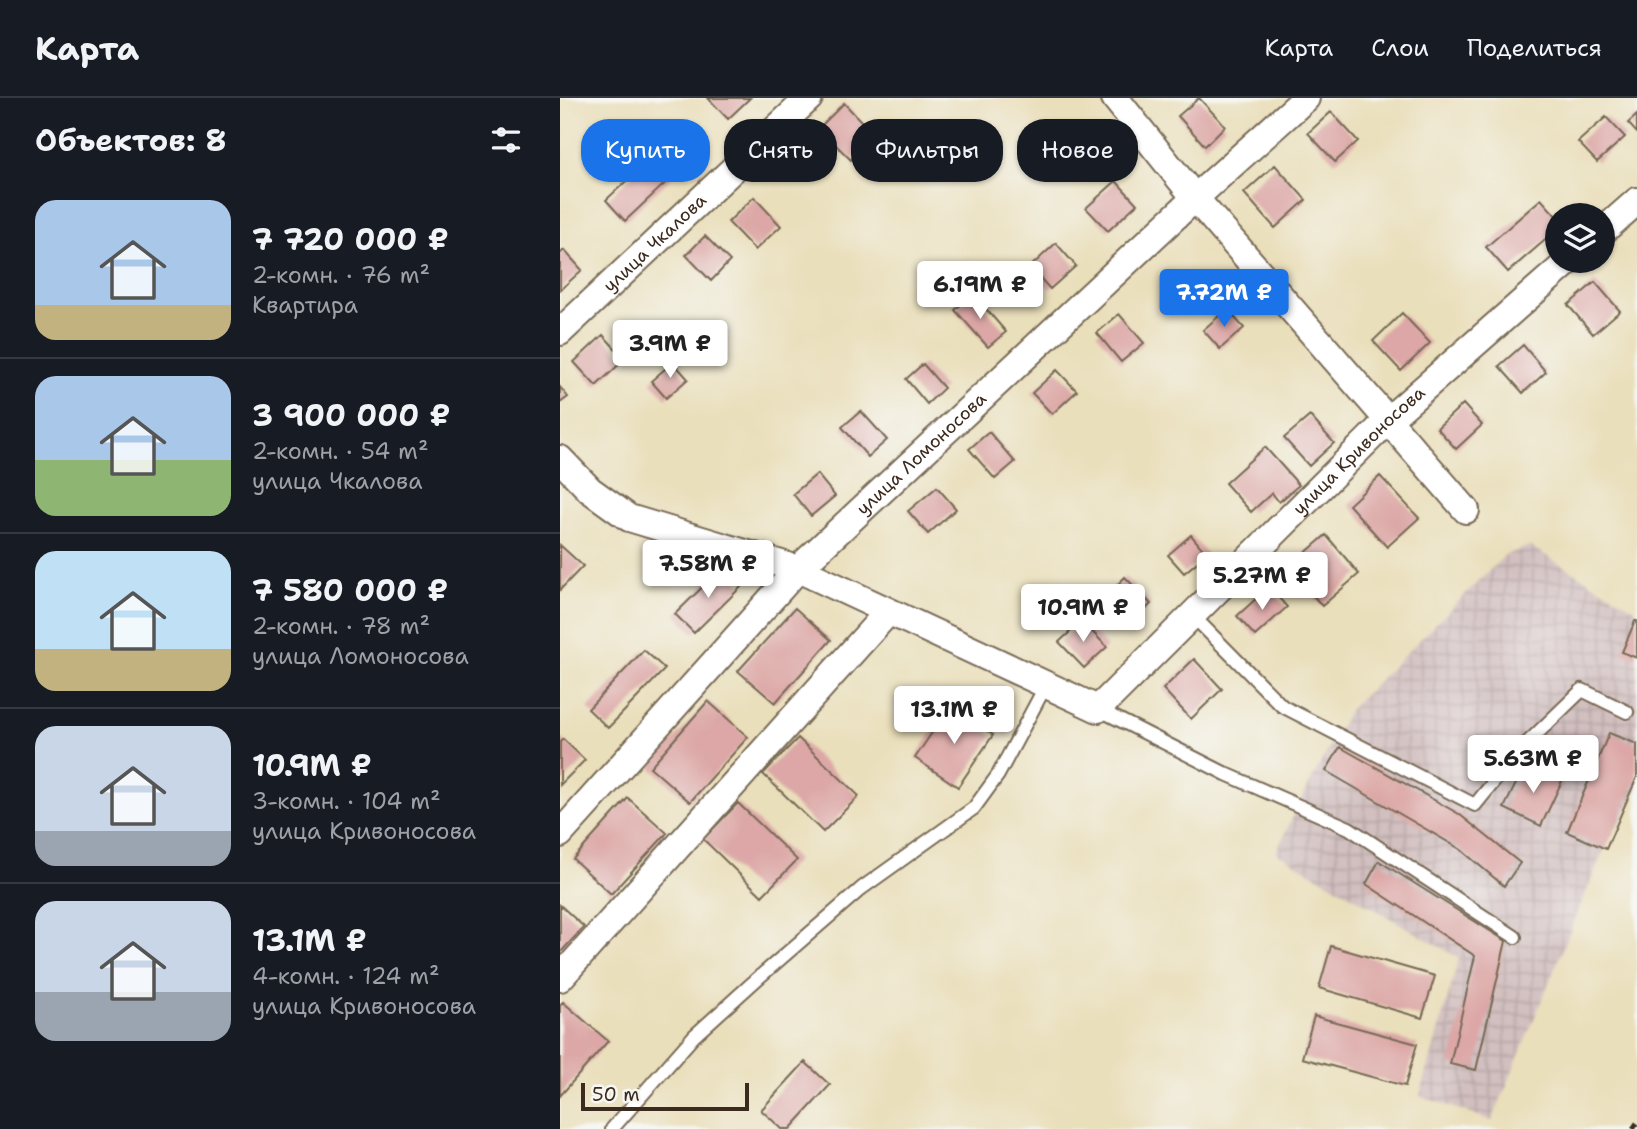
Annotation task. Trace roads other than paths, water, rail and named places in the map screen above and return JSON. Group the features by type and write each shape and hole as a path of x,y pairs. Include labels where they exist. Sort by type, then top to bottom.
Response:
{"street":[{"name":"улица Чкалова","path":"560,332 809,98"},
{"path":"1115,98 1195,198 1466,510"},
{"name":"улица Ломоносова","path":"560,834 798,569 1195,198 1306,98"},
{"path":"1615,220 1637,201"},
{"name":"улица Кривоносова","path":"1098,709 1388,420 1555,273"},
{"path":"560,459 590,490 629,517 798,569 1098,709"},
{"path":"560,978 888,612"}],"lane":[{"path":"1192,615 1282,706 1475,806 1518,752 1582,690 1627,712"},
{"path":"612,1129 694,1036 757,979 862,888 974,808 998,775 1046,685"},
{"path":"1098,709 1226,774 1349,828 1515,937"}],"railway":[{"path":"1633,1129 1637,1123"}]}
